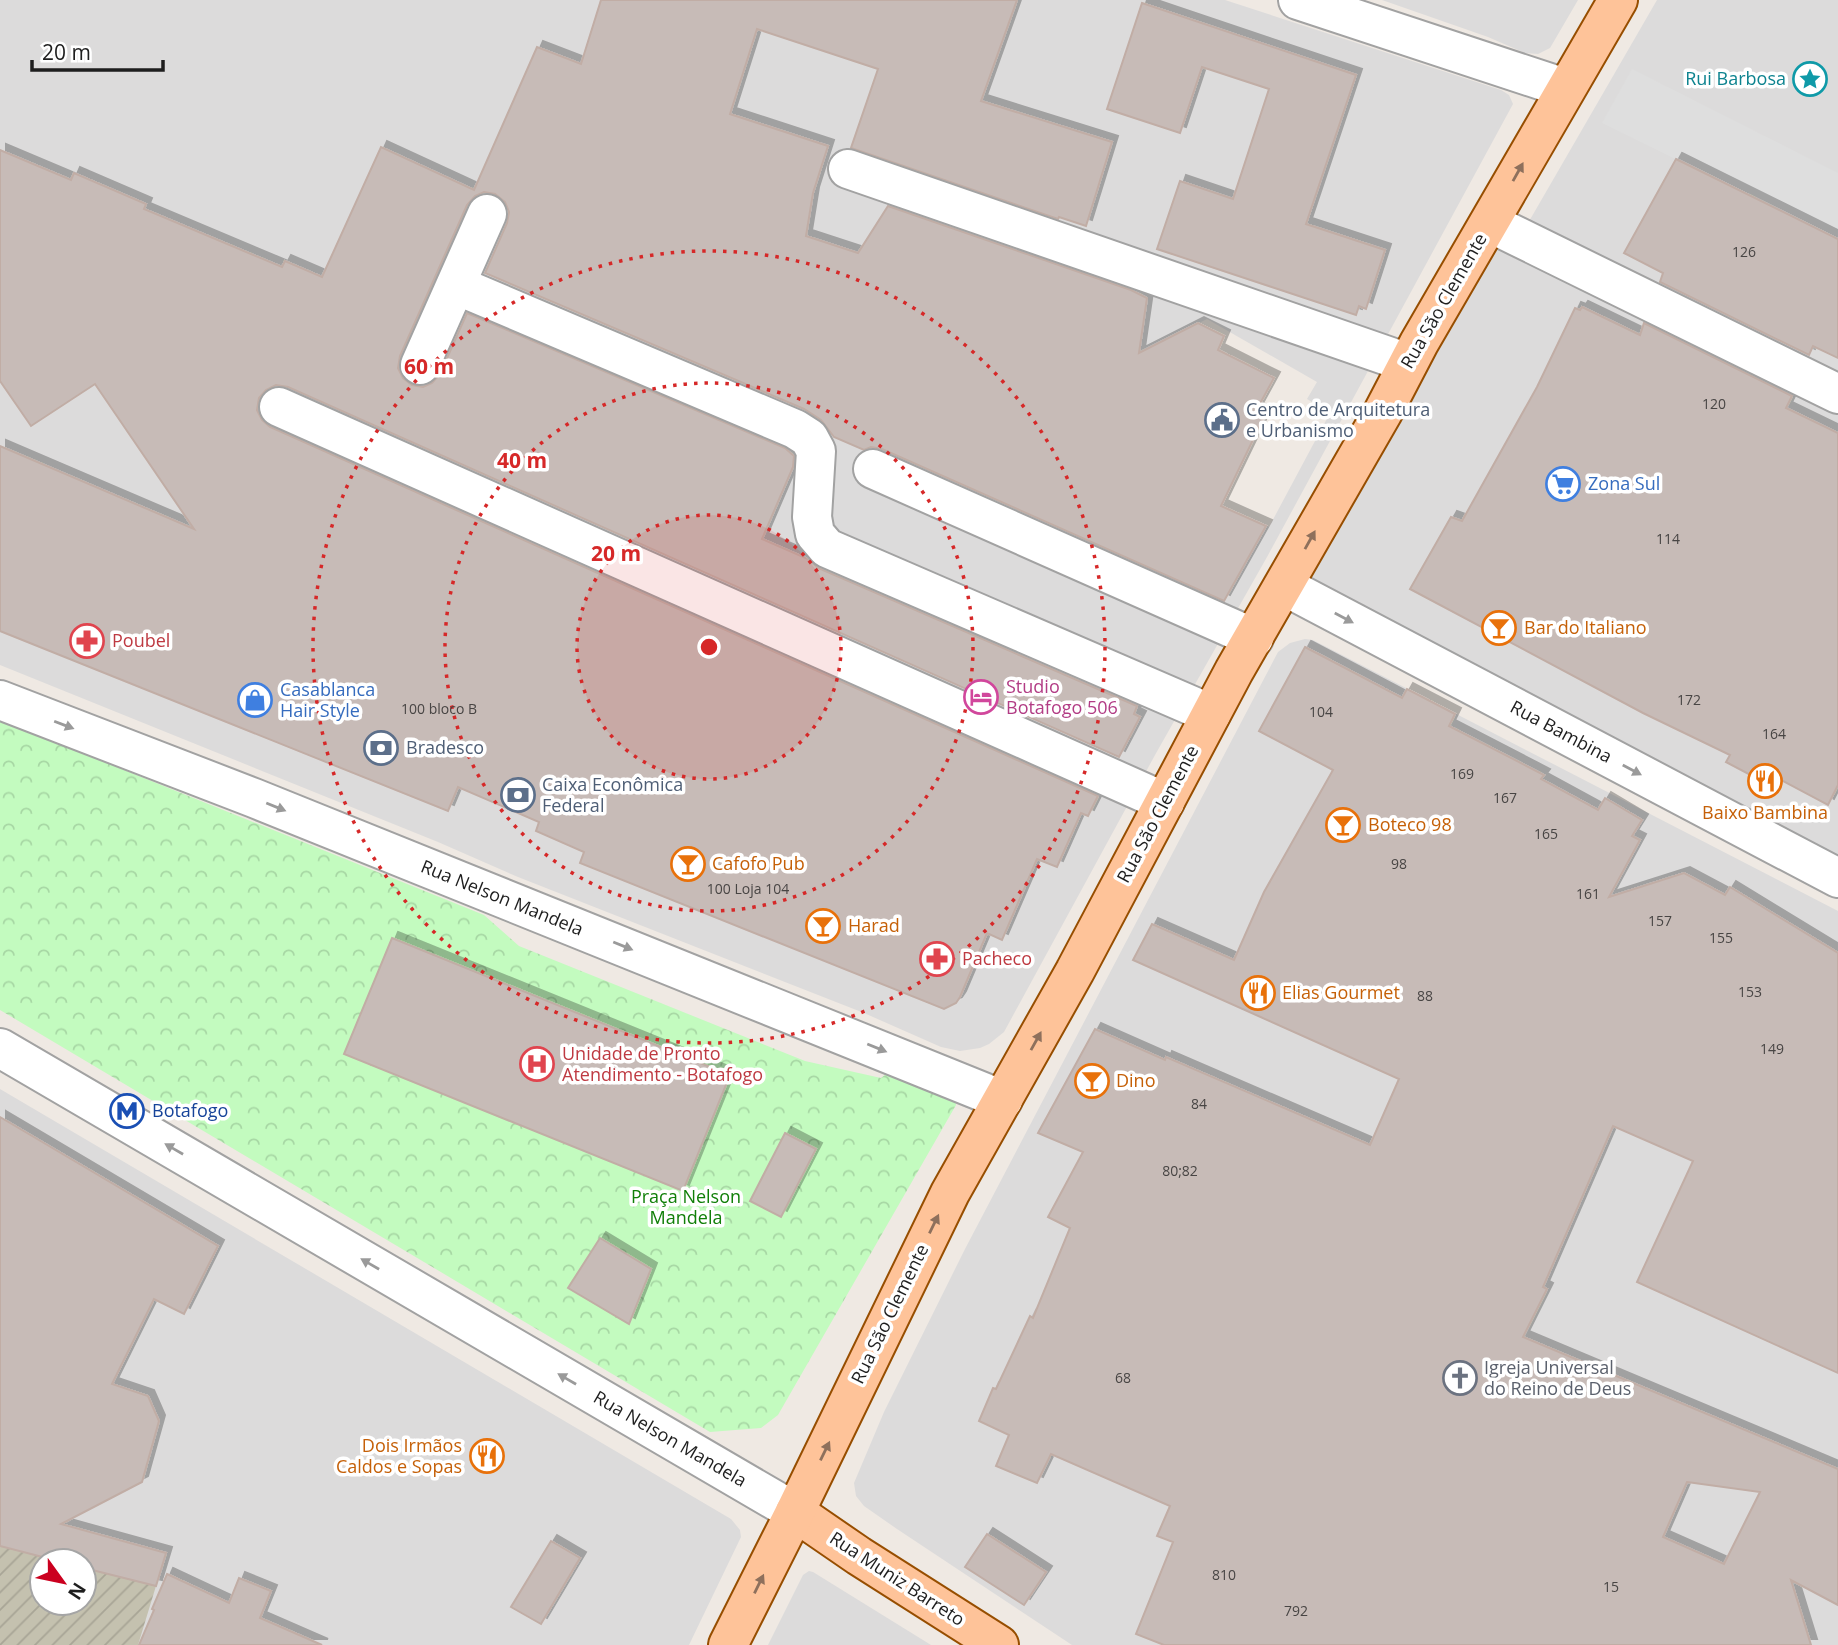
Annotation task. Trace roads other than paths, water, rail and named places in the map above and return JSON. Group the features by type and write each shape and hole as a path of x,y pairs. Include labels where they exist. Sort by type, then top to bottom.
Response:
{"main road":[{"name":"Rua São Clemente","path":"728,1645 939,1213 1075,971 1254,638 1408,363 1618,0"},
{"name":"Rua Muniz Barreto","path":"795,1512 999,1645"}],"street":[{"path":"1298,0 1565,88"},
{"path":"848,169 1408,363"},
{"path":"420,365 487,214"},
{"path":"1490,223 1838,394"},
{"path":"456,285 795,429 809,438 816,452 812,517 815,534 827,548 1212,714"},
{"path":"279,407 1165,802"},
{"path":"873,469 1254,638"},
{"name":"Rua Bambina","path":"1284,586 1838,878"},
{"name":"Rua Nelson Mandela","path":"0,700 254,798 1003,1100"},
{"name":"Rua Nelson Mandela","path":"0,1048 795,1512"}],"place":[{"name":"Rui Barbosa","path":"1810,79"},
{"name":"Centro de Arquitetura e Urbanismo","path":"1222,420"},
{"name":"Zona Sul","path":"1563,484"},
{"name":"Bar do Italiano","path":"1499,628"},
{"name":"Poubel","path":"87,641"},
{"name":"Studio Botafogo 506","path":"981,697"},
{"name":"Casablanca Hair Style","path":"255,700"},
{"name":"Bradesco","path":"381,748"},
{"name":"Baixo Bambina","path":"1765,781"},
{"name":"Caixa Econômica Federal","path":"518,795"},
{"name":"Boteco 98","path":"1343,825"},
{"name":"Cafofo Pub","path":"688,864"},
{"name":"Harad","path":"823,926"},
{"name":"Pacheco","path":"937,959"},
{"name":"Elias Gourmet","path":"1258,993"},
{"name":"Unidade de Pronto Atendimento - Botafogo","path":"537,1064"},
{"name":"Dino","path":"1092,1081"},
{"name":"Botafogo","path":"127,1111"},
{"name":"Igreja Universal do Reino de Deus","path":"1460,1378"},
{"name":"Dois Irmãos Caldos e Sopas","path":"487,1456"}],"park label":[{"name":"Praça Nelson Mandela","path":"686,1207"}]}
